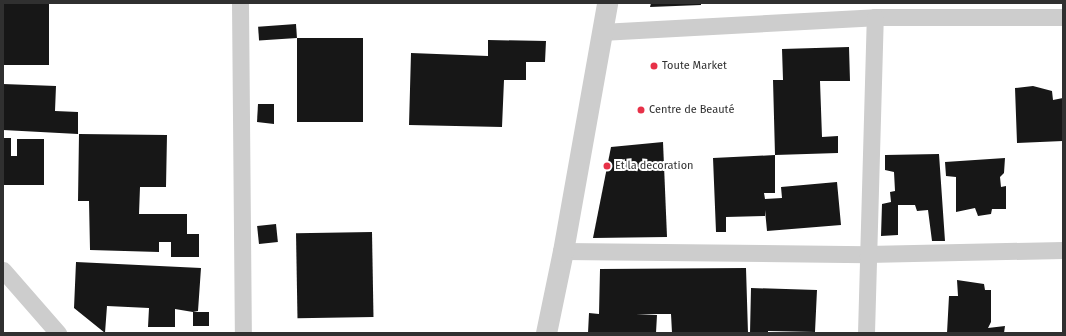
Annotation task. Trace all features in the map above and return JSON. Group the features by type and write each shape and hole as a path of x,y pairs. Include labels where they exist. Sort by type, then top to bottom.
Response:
{"street":[{"path":"240,3 242,333"},
{"path":"546,333 563,250 607,3"},
{"path":"601,32 875,17 1063,17"},
{"path":"866,333 867,254 875,17"},
{"path":"563,250 867,254 1063,250"},
{"path":"3,270 58,333"}],"building":[{"path":"3,3 49,3 49,65 3,65"},
{"path":"651,3 701,3 701,5 650,7"},
{"path":"296,24 297,38 259,41 258,27"},
{"path":"297,38 363,38 363,122 297,122"},
{"path":"488,40 546,41 545,62 526,62 526,80 504,80 502,127 409,125 411,53 488,56"},
{"path":"849,47 850,81 820,81 822,137 838,136 838,153 775,155 773,80 783,80 782,49"},
{"path":"3,84 56,86 55,111 78,112 78,134 3,130"},
{"path":"1033,86 1052,91 1053,100 1063,98 1063,141 1017,143 1015,88"},
{"path":"258,104 274,104 274,124 257,122"},
{"path":"79,134 167,135 166,187 140,187 139,214 187,214 187,234 199,234 199,257 171,257 171,242 159,242 159,252 90,250 89,201 78,201"},
{"path":"3,138 11,138 11,156 17,156 17,139 44,139 44,185 3,185"},
{"path":"663,142 667,237 593,238 611,147"},
{"path":"939,154 945,241 932,241 928,210 917,211 915,205 898,205 898,235 881,236 882,204 891,202 890,192 895,191 894,172 885,170 885,155"},
{"path":"775,155 775,193 764,193 765,199 782,198 781,187 837,182 841,225 767,231 765,210 765,216 726,217 726,232 716,232 713,158"},
{"path":"1005,158 1004,173 1000,177 1001,187 1006,186 1006,209 992,209 991,214 978,216 975,208 956,212 956,177 946,176 945,162"},
{"path":"276,224 278,242 259,244 257,226"},
{"path":"372,232 373,317 297,318 296,233"},
{"path":"76,262 201,268 198,311 193,312 175,309 175,327 148,327 149,308 107,306 105,333 74,308"},
{"path":"746,268 748,333 672,333 671,314 636,314 657,315 656,333 588,333 589,313 599,314 600,269"},
{"path":"957,280 984,284 985,290 991,290 991,322 988,328 1005,326 1004,333 947,333 949,296 958,296"},
{"path":"751,288 817,290 815,332 768,331 768,333 750,333"},
{"path":"193,312 209,312 209,326 193,326"}],"place":[{"name":"Toute Market","path":"654,66"},
{"name":"Centre de Beauté","path":"641,110"},
{"name":"Et la decoration","path":"607,166"}]}
